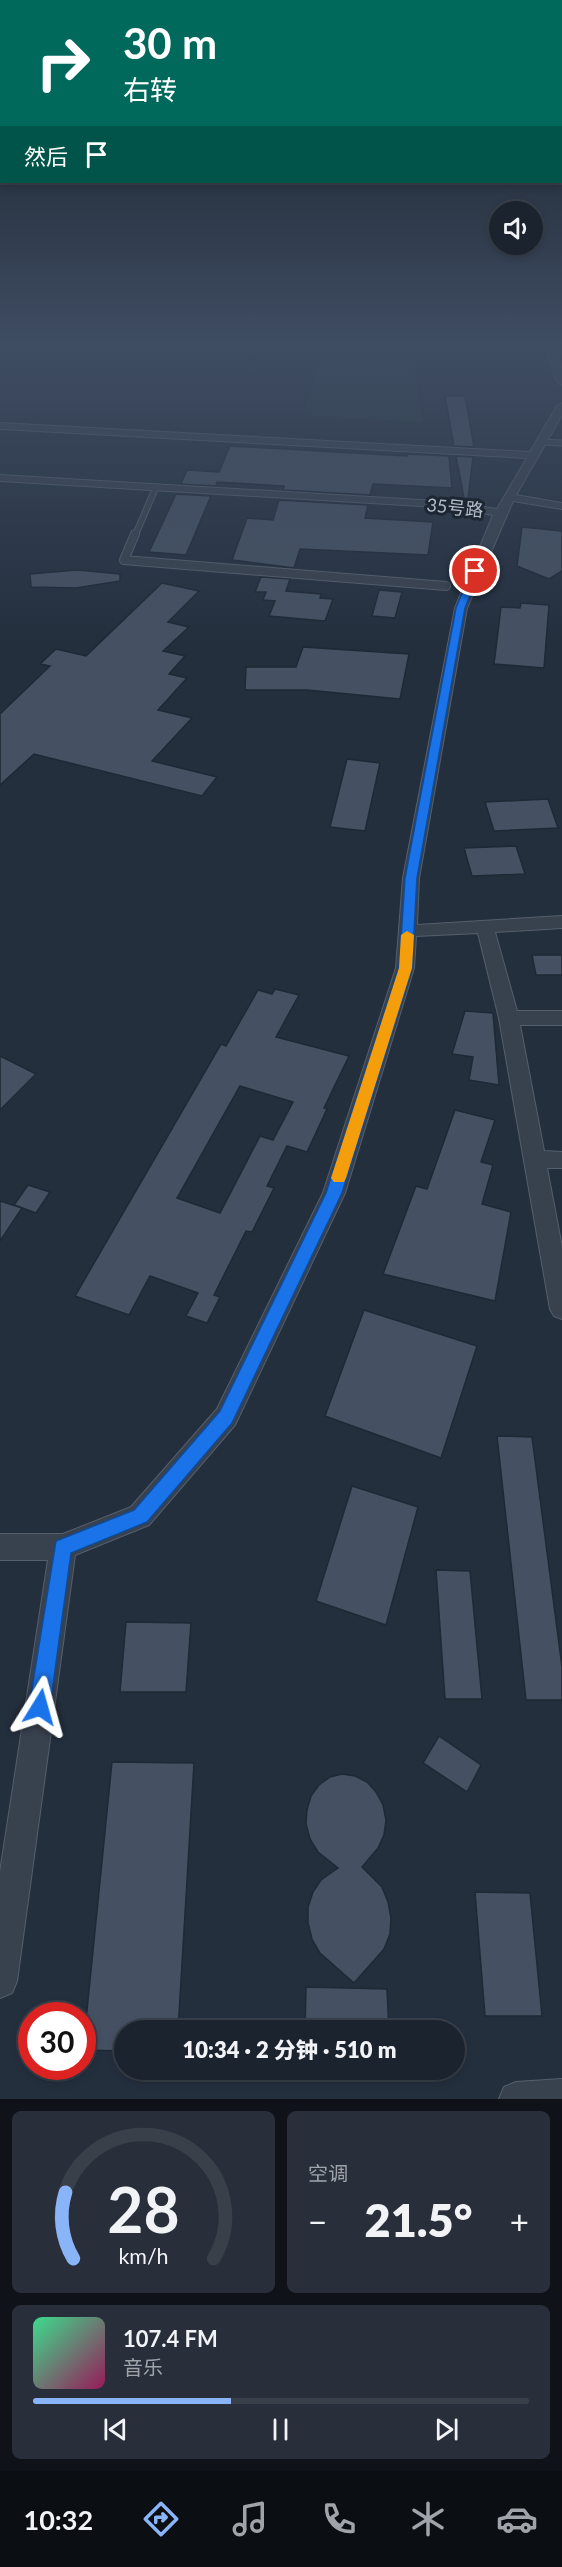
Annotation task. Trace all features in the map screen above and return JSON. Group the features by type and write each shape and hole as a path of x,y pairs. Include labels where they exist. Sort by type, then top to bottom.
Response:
{"street":[{"path":"390,442 538,448"},
{"path":"0,1547 63,1547 140,1516 226,1417 334,1193 405,968 411,878 461,608 504,505 541,442"},
{"name":"35号路","path":"0,477 454,505 562,506"},
{"path":"408,931 562,922"},
{"path":"485,927 509,1017 562,1309"},
{"path":"509,1017 562,1018"},
{"path":"535,1160 562,1160"},
{"path":"0,1981 63,1547"},
{"path":"516,2099 562,2096"}],"lane":[{"path":"538,448 562,443"},
{"path":"156,488 124,560 446,586"}],"building":[{"path":"453,442 473,442 474,447 454,446"},
{"path":"230,446 407,456 407,454 449,456 452,488 373,484 370,495 283,490 284,486 217,482 216,486 181,484 187,470 219,472"},
{"path":"456,456 473,457 468,498 464,498"},
{"path":"176,494 211,496 186,555 149,552"},
{"path":"279,500 368,505 365,518 433,522 428,555 300,549 294,568 232,560 247,518 273,520"},
{"path":"522,527 562,531 562,571 549,579 517,566"},
{"path":"77,570 120,574 120,581 76,588 31,587 30,574"},
{"path":"261,577 290,579 286,591 321,594 320,598 333,599 325,621 269,616 275,601 263,600 266,592 255,592"},
{"path":"162,583 199,591 168,622 189,627 163,651 185,656 169,674 187,678 158,710 192,718 152,761 217,777 202,796 34,754 0,785 0,714 50,666 40,664 56,649 86,656"},
{"path":"379,590 402,592 395,618 372,616"},
{"path":"521,603 549,605 544,668 494,664 501,607 520,608"},
{"path":"303,647 409,654 400,699 307,690 245,690 246,667 296,667"},
{"path":"347,759 380,763 365,831 330,827"},
{"path":"548,799 558,828 494,831 485,802"},
{"path":"516,846 525,874 472,876 464,848"},
{"path":"532,955 562,955 562,975 536,975"},
{"path":"275,989 299,995 276,1037 349,1056 324,1108 327,1109 307,1152 287,1146 267,1186 274,1188 252,1232 246,1231 214,1295 220,1297 207,1323 186,1316 198,1293 150,1276 129,1315 75,1296 221,1044 226,1046 258,990 272,994","holes":["240,1086 293,1102 273,1140 260,1136 220,1213 177,1198"]},
{"path":"465,1011 493,1013 499,1085 469,1080 473,1057 452,1054"},
{"path":"0,1056 36,1074 0,1110"},
{"path":"455,1110 495,1120 481,1162 493,1165 482,1204 511,1212 495,1301 383,1274 416,1186 427,1189"},
{"path":"28,1185 50,1192 36,1213 14,1205"},
{"path":"0,1201 22,1208 0,1241"},
{"path":"364,1310 477,1346 441,1458 325,1416"},
{"path":"497,1436 532,1437 562,1667 562,1700 526,1700"},
{"path":"352,1486 418,1507 386,1625 316,1601"},
{"path":"436,1570 470,1571 482,1699 445,1699"},
{"path":"126,1622 191,1623 186,1692 120,1692"},
{"path":"439,1736 481,1765 467,1792 423,1763"},
{"path":"112,1762 194,1763 179,2020 114,2020 114,2051 96,2050 96,2002 88,2002"},
{"path":"342,1774 355,1776 367,1782 383,1805 386,1820 384,1835 378,1848 362,1867 382,1887 391,1918 390,1934 384,1949 354,1983 320,1953 312,1939 308,1923 308,1907 313,1892 321,1880 338,1868 318,1852 310,1839 306,1824 307,1810 311,1796 319,1785 330,1777"},
{"path":"475,1892 530,1893 542,2016 485,2016"},
{"path":"306,1987 387,1989 388,2020 305,2020"}],"slow traffic":[{"path":"339,1178 405,968 407,935"}],"route":[{"path":"40,1707 63,1547 140,1516 226,1417 334,1193 405,968 411,878 461,608 475,571"}]}
